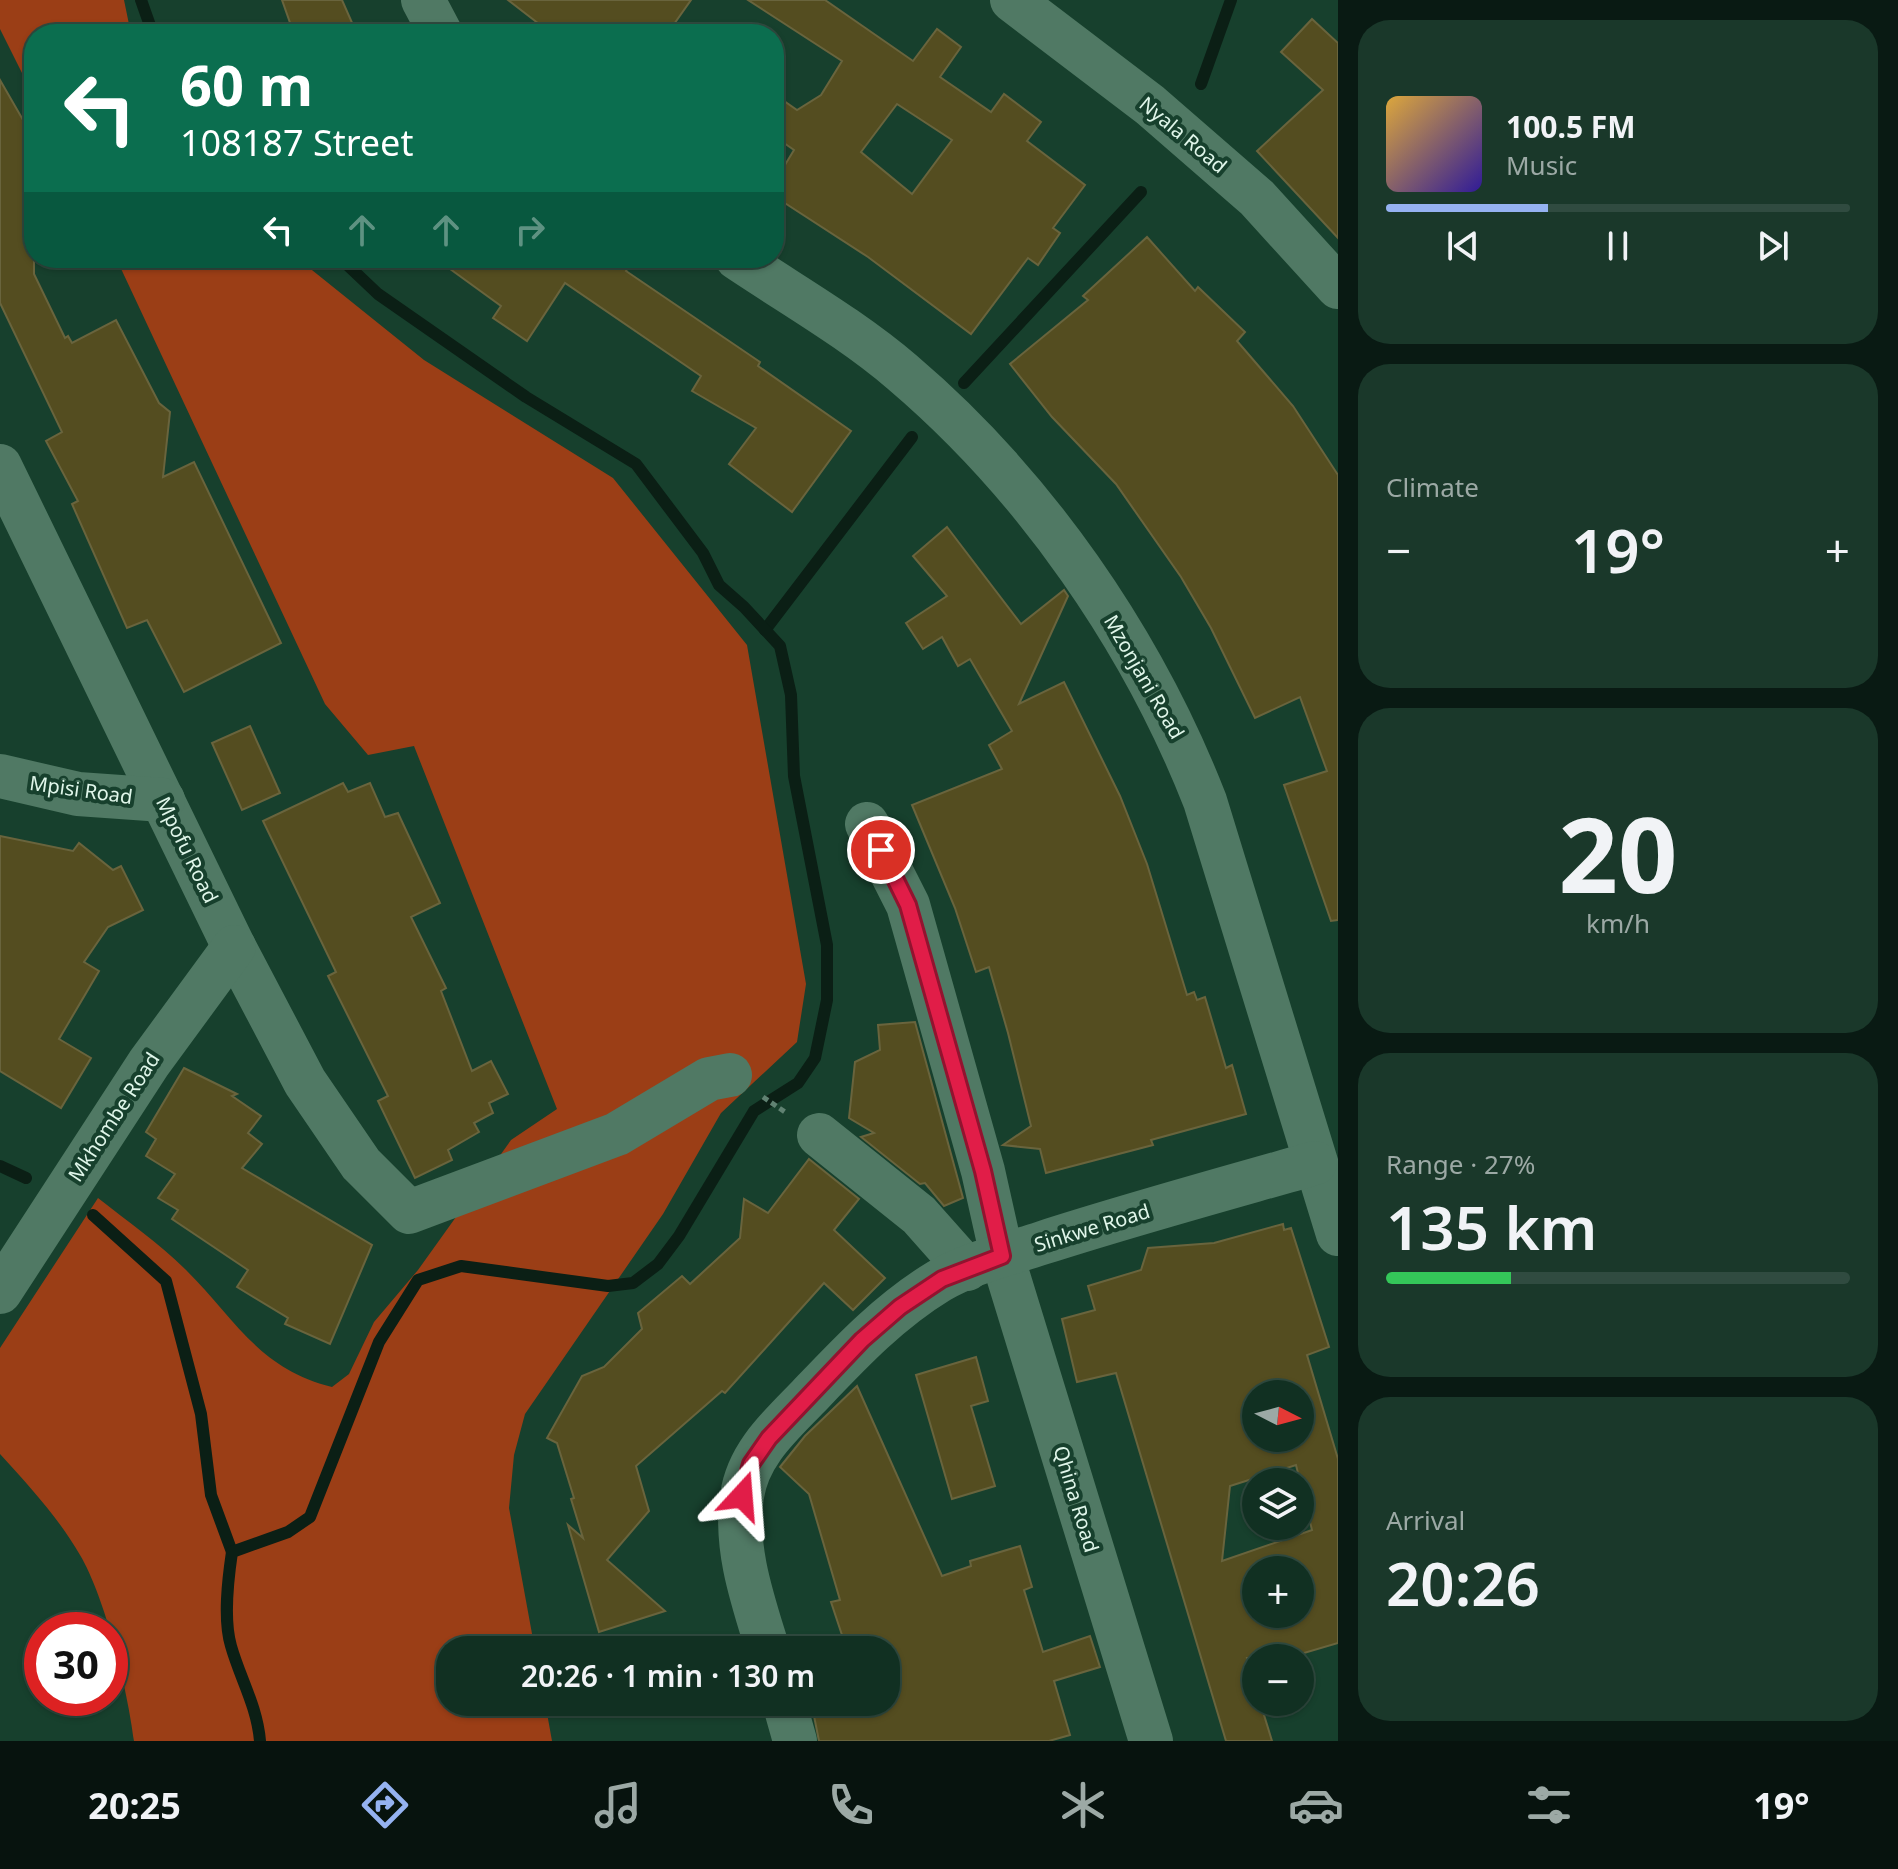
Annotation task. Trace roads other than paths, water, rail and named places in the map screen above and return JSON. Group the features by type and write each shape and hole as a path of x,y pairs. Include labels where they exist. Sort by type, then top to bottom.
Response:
{"street":[{"path":"423,0 436,24"},
{"name":"Nyala Road","path":"1012,0 1150,105 1257,198 1338,287"},
{"name":"Mzonjani Road","path":"751,268 902,372 1027,498 1104,608 1178,732 1205,801 1338,1234"},
{"name":"Mpofu Road","path":"0,466 234,947 328,1120 361,1164 409,1212 617,1134 709,1079 730,1075"},
{"name":"Mpisi Road","path":"0,776 78,794 163,800"},
{"name":"Qhina Road","path":"867,824 908,905 983,1171 985,1263 1151,1741"},
{"name":"Mkhombe Road","path":"0,1292 149,1063 234,947"},
{"path":"819,1135 985,1263"},
{"name":"Sinkwe Road","path":"764,1636 748,1585 740,1537 742,1496 751,1464 769,1438 862,1340 900,1307 942,1279 985,1263 1089,1227 1315,1163"},
{"path":"788,1716 795,1741"}],"waterway":[{"path":"141,0 149,24"},
{"path":"1201,84 1231,0"},
{"path":"964,383 1141,192"},
{"path":"260,1741 227,1624 232,1552 288,1532 310,1517 379,1342 418,1280 461,1266 608,1286 633,1283 658,1264 679,1236 754,1111 798,1083 815,1058 827,1000 827,945 794,776 791,695 780,646 719,585 703,553 636,464 526,397 378,294 351,268"},
{"path":"765,630 912,437"},
{"path":"0,1166 26,1178"},
{"path":"93,1215 166,1281 201,1414 211,1495 232,1552"}]}
